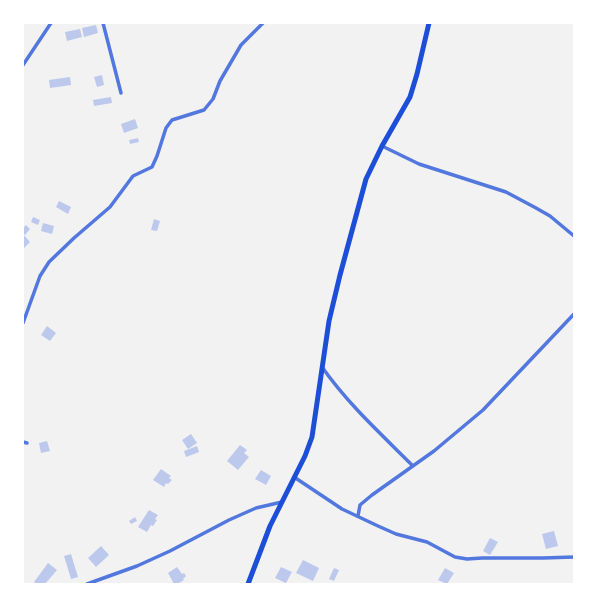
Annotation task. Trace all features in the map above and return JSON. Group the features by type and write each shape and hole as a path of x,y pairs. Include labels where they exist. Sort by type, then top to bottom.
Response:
{"main road":[{"path":"248,584 270,526 305,456 312,437 329,322 366,180 382,146 410,97 429,23"}],"street":[{"path":"23,65 51,23"},
{"path":"103,23 121,93"},
{"path":"23,323 40,276 49,262 110,206 133,176 152,167 166,128 172,120 204,110 213,99 220,81 242,45 263,23"},
{"path":"382,146 419,164 506,192 550,216 574,236"},
{"path":"358,516 360,505 372,494 413,466 460,430 483,410 574,314"},
{"path":"322,367 353,406 413,466"},
{"path":"294,477 342,509 396,534 427,542 455,557 467,559 574,557"},
{"path":"87,584 137,566 256,508 283,502"}],"building":[{"path":"96,25 98,33 84,37 82,28"},
{"path":"80,29 82,37 67,41 65,32"},
{"path":"102,75 104,85 97,87 94,77"},
{"path":"70,77 71,85 50,88 49,80"},
{"path":"111,97 112,103 94,106 93,100"},
{"path":"135,119 138,128 124,133 121,124"},
{"path":"138,138 139,142 130,144 129,140"},
{"path":"59,201 71,207 68,214 56,207"},
{"path":"33,217 40,220 38,225 31,222"},
{"path":"154,219 160,221 157,231 151,230"},
{"path":"43,223 54,226 52,234 41,231"},
{"path":"26,225 30,229 25,235 23,233 23,228"},
{"path":"23,234 30,242 23,249"},
{"path":"47,326 56,333 50,341 41,335"},
{"path":"191,434 197,443 188,449 182,440"},
{"path":"47,441 50,451 41,453 39,443"},
{"path":"240,445 247,450 244,453 249,457 238,470 227,461"},
{"path":"197,446 199,452 186,457 184,451"},
{"path":"161,469 171,476 169,478 172,480 168,484 166,483 164,487 153,480"},
{"path":"261,470 271,476 266,485 255,479"},
{"path":"149,510 158,515 155,519 157,520 153,526 151,525 147,532 138,527"},
{"path":"135,517 137,521 131,524 129,521"},
{"path":"554,531 558,546 546,549 542,534"},
{"path":"490,538 498,542 490,555 483,551"},
{"path":"101,546 109,555 96,567 88,558"},
{"path":"71,554 78,577 71,579 64,556"},
{"path":"303,560 319,568 313,581 296,573"},
{"path":"48,563 57,570 45,584 37,584 34,582"},
{"path":"177,567 182,574 184,573 186,576 183,579 184,580 174,584 168,573"},
{"path":"281,567 292,572 286,583 275,578"},
{"path":"334,568 339,570 334,581 329,579"},
{"path":"445,568 454,573 447,584 438,580"}]}
